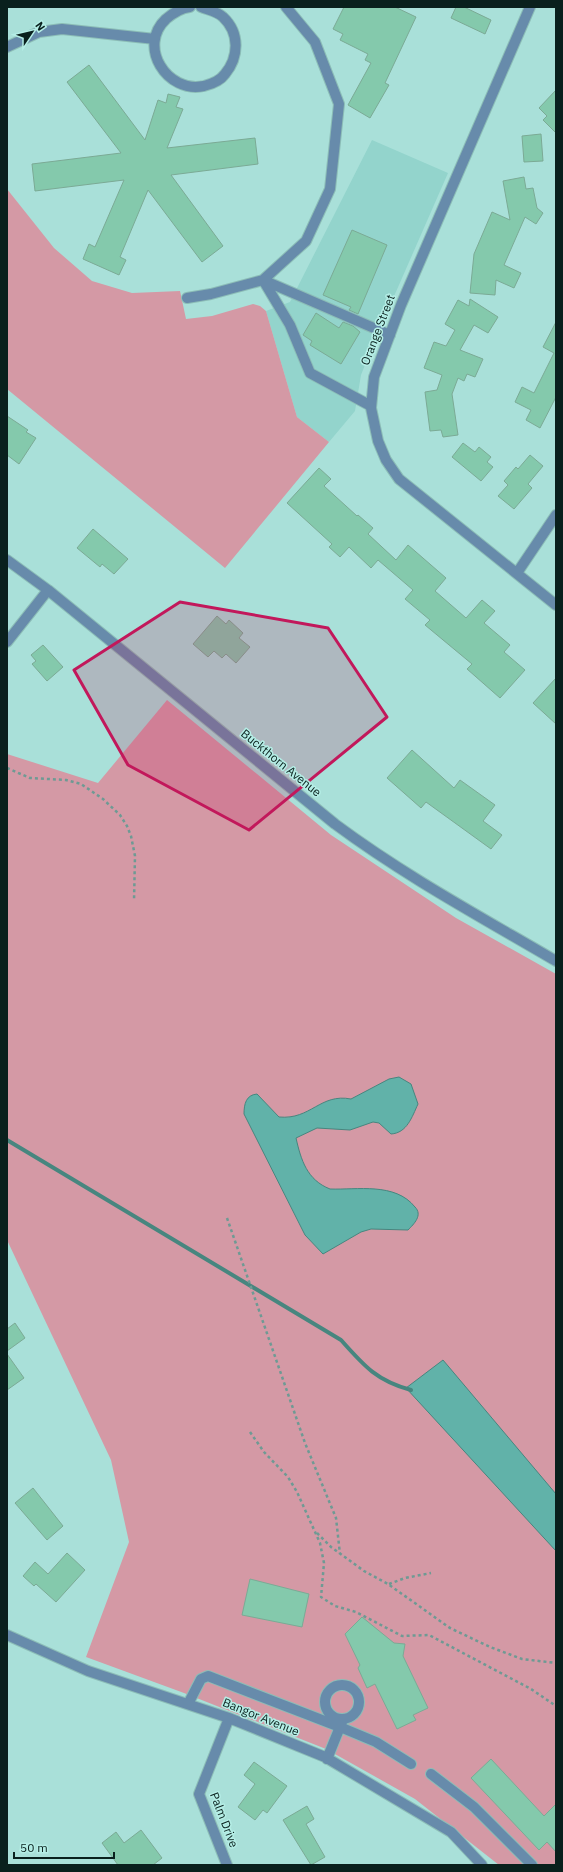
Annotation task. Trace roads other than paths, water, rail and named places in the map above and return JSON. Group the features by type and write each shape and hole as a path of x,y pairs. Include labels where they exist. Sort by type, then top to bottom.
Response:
{"street":[{"path":"190,7 174,12 164,21 158,30 155,39 156,59 162,71 172,80 184,86 198,88 211,85 222,77 231,67 236,54 236,40 231,28 223,17 217,10 201,7"},
{"path":"187,298 211,294 263,280 306,241 330,189 339,104 315,42 286,7"},
{"name":"Orange Street","path":"530,7 401,305 374,377 371,406 378,441 386,460 399,479 556,605"},
{"path":"7,47 39,32 62,29 155,39"},
{"path":"263,280 390,335"},
{"path":"263,280 290,325 310,373 371,406"},
{"path":"517,573 556,515"},
{"name":"Buckthorn Avenue","path":"7,560 48,590 335,824 371,851 409,875 556,961"},
{"path":"7,642 48,590"},
{"name":"Bangor Avenue","path":"7,1635 88,1671 229,1718 327,1759 451,1832 482,1865"},
{"path":"188,1704 201,1679 208,1676 301,1712 342,1723 411,1764"},
{"name":"Palm Drive","path":"227,1865 198,1794 229,1718"},
{"path":"327,1759 342,1723"},
{"path":"431,1774 474,1807 532,1865"}],"waterway":[{"path":"7,1140 341,1340 364,1365 380,1377 411,1390"}]}
